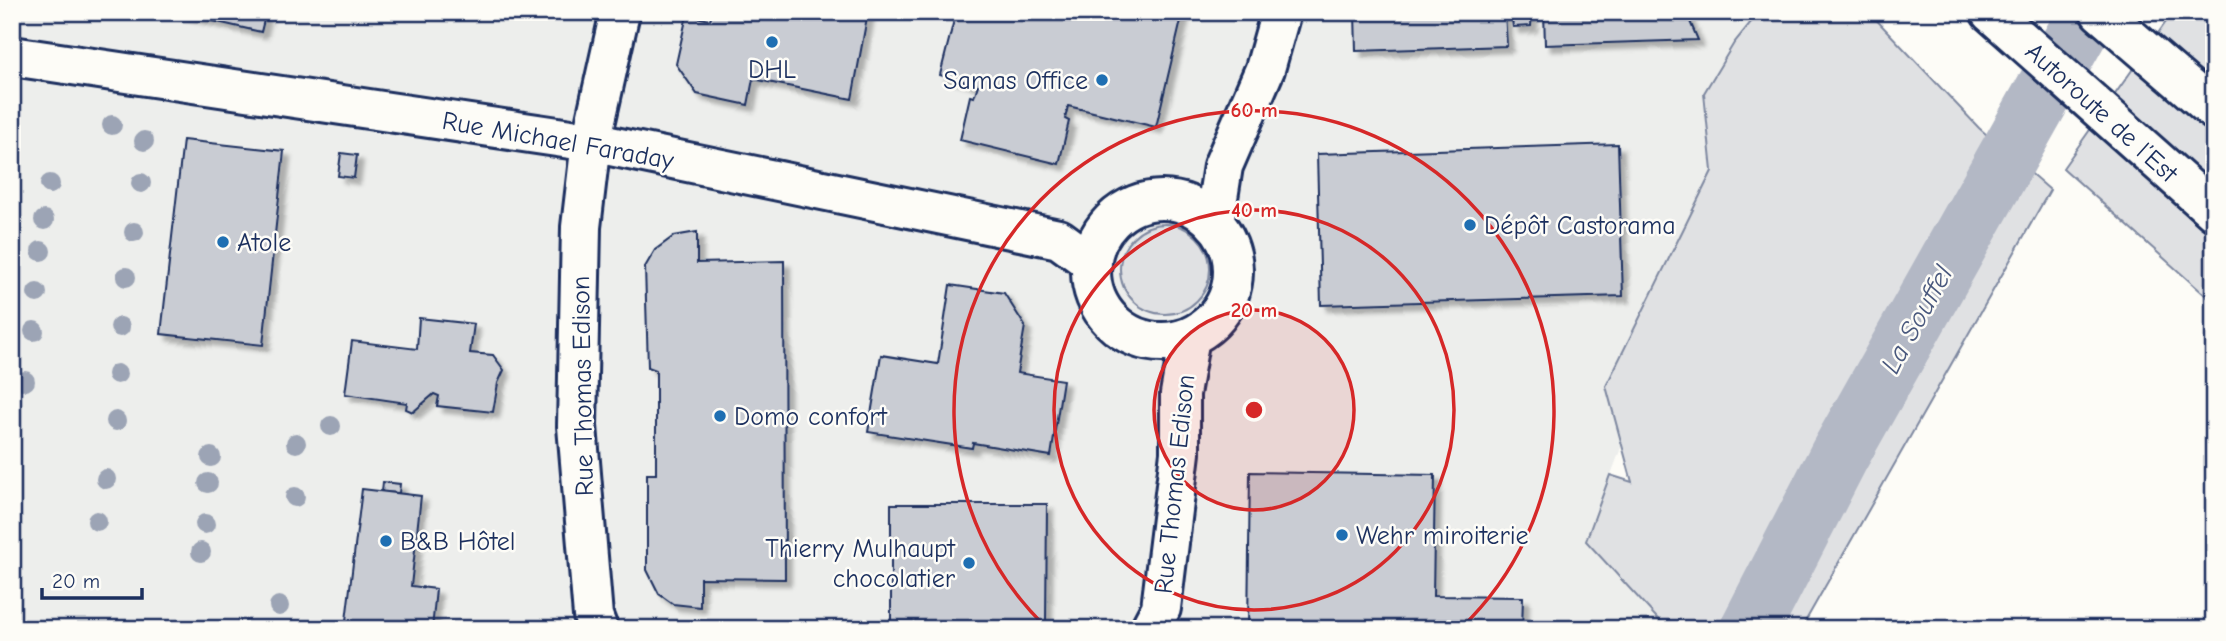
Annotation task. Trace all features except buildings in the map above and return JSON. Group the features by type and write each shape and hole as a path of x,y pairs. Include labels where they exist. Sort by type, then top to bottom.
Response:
{"main road":[{"name":"Rue Thomas Edison","path":"598,629 593,616 577,426 581,227 591,142 620,12"},
{"path":"1214,223 1223,166 1265,69 1281,12"},
{"name":"Autoroute de l’Est","path":"1990,12 2214,211"},
{"path":"2100,12 2201,99"},
{"name":"Rue Michael Faraday","path":"12,56 591,142 1098,246"},
{"path":"1172,201 1223,166"},
{"path":"1172,201 1194,208 1214,223 1227,241 1233,262 1232,283 1226,303 1214,320 1190,337 1168,342 1143,340 1126,333 1110,320 1097,301 1091,281 1098,246 1118,215 1136,205 1172,201"},
{"name":"Rue Thomas Edison","path":"1150,629 1161,608 1180,453 1180,394 1190,337"},
{"path":"1143,340 1180,394"}],"shaded area":[{"path":"12,12 1785,12 1586,541 1667,629 12,629"},
{"path":"1759,12 1869,12 1979,128 2050,190 1801,629 1667,629 1586,541 1610,475 1632,482 1606,386 1712,171 1704,93 1734,43"},
{"path":"2173,12 2214,12 2214,303 2063,168"},
{"path":"1165,224 1182,228 1197,237 1206,252 1210,269 1206,286 1197,301 1182,310 1165,314 1148,310 1133,301 1124,286 1120,269 1124,252 1133,237 1148,228"}],"waterway":[{"name":"La Souffel","path":"1750,629 1839,456 2089,12"}],"place":[{"name":"DHL","path":"772,42"},
{"name":"Samas Office","path":"1102,80"},
{"name":"Dépôt Castorama","path":"1470,225"},
{"name":"Atole","path":"223,242"},
{"name":"Domo confort","path":"720,416"},
{"name":"Wehr miroiterie","path":"1342,535"},
{"name":"B&B Hôtel","path":"386,541"},
{"name":"Thierry Mulhaupt chocolatier","path":"969,563"}]}
